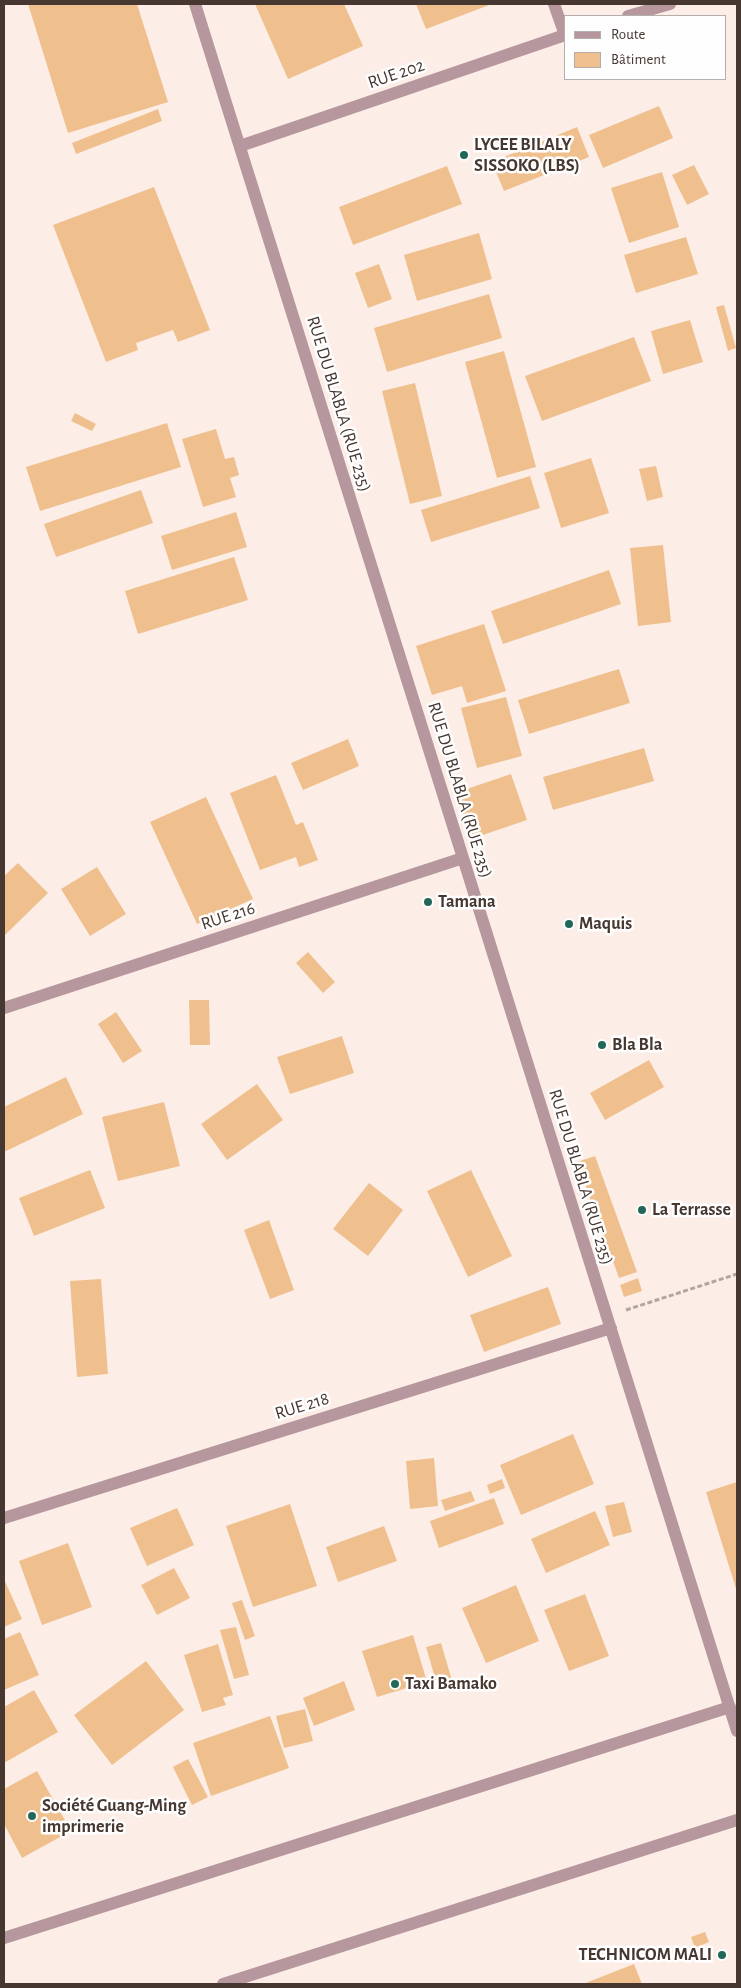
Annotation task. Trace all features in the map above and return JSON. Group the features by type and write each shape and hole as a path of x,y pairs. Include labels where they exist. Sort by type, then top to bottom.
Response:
{"street":[{"name":"RUE DU BLABLA (RUE 235)","path":"195,4 737,1731"},
{"path":"554,4 564,32"},
{"path":"632,15 670,4"},
{"name":"RUE 202","path":"240,146 564,35"},
{"name":"RUE 216","path":"4,1008 463,858"},
{"name":"RUE 218","path":"4,1518 609,1322"},
{"path":"4,1938 730,1707"},
{"path":"223,1984 737,1820"}],"path":[{"path":"609,1322 737,1274"}],"building":[{"path":"28,4 137,4 168,102 68,133"},
{"path":"255,4 344,4 363,46 288,79"},
{"path":"416,4 492,4 426,29"},
{"path":"659,106 673,138 603,168 589,135"},
{"path":"158,109 162,121 76,154 72,143"},
{"path":"577,127 589,157 504,191 492,162"},
{"path":"694,165 709,194 687,205 672,175"},
{"path":"447,166 462,204 353,245 339,207"},
{"path":"662,172 679,227 629,243 611,188"},
{"path":"154,187 210,330 178,342 173,330 136,343 138,350 106,362 53,225"},
{"path":"479,233 492,279 417,301 404,255"},
{"path":"686,237 698,274 636,293 624,255"},
{"path":"379,264 392,299 368,308 355,273"},
{"path":"489,294 502,338 387,372 374,328"},
{"path":"724,305 736,348 728,351 716,307"},
{"path":"690,320 703,362 663,374 651,331"},
{"path":"634,337 651,381 542,421 525,376"},
{"path":"504,351 536,467 497,478 465,362"},
{"path":"415,383 442,496 410,504 382,391"},
{"path":"75,413 96,424 92,431 71,421"},
{"path":"167,423 181,467 40,511 26,467"},
{"path":"216,429 225,459 234,457 239,475 230,478 236,497 203,507 182,439"},
{"path":"591,458 609,513 561,528 544,473"},
{"path":"656,466 663,497 647,501 639,469"},
{"path":"530,476 540,508 431,542 421,510"},
{"path":"141,490 153,523 56,557 44,524"},
{"path":"236,512 247,547 172,570 161,536"},
{"path":"663,545 671,622 638,626 630,548"},
{"path":"234,557 248,600 138,634 125,591"},
{"path":"609,570 621,604 503,644 491,611"},
{"path":"484,624 506,691 467,703 462,686 432,695 416,646"},
{"path":"619,669 630,703 529,734 518,700"},
{"path":"506,697 522,756 477,768 461,708"},
{"path":"348,739 359,766 303,790 291,763"},
{"path":"644,748 654,781 553,810 543,777"},
{"path":"511,774 527,820 471,839 455,793"},
{"path":"276,775 296,825 303,822 318,860 299,867 296,857 260,870 230,793"},
{"path":"206,797 253,899 197,924 150,822"},
{"path":"18,863 48,893 4,936 4,876"},
{"path":"97,867 126,914 90,936 61,889"},
{"path":"308,952 335,982 323,993 296,963"},
{"path":"189,1000 209,1000 210,1045 190,1045"},
{"path":"116,1012 142,1051 123,1063 98,1024"},
{"path":"342,1036 354,1073 290,1094 277,1057"},
{"path":"649,1060 664,1087 605,1120 590,1093"},
{"path":"66,1077 83,1114 4,1152 4,1107"},
{"path":"257,1084 283,1120 227,1160 201,1124"},
{"path":"164,1102 180,1166 118,1181 102,1117"},
{"path":"595,1156 637,1272 619,1278 577,1162"},
{"path":"90,1170 105,1208 34,1236 19,1198"},
{"path":"471,1170 512,1256 468,1277 427,1191"},
{"path":"369,1183 403,1210 368,1256 333,1229"},
{"path":"269,1220 294,1290 270,1299 244,1230"},
{"path":"638,1278 642,1291 624,1297 620,1285"},
{"path":"101,1279 108,1374 77,1377 70,1281"},
{"path":"548,1287 561,1324 484,1352 470,1315"},
{"path":"573,1434 594,1484 521,1515 500,1465"},
{"path":"434,1458 438,1506 410,1509 406,1461"},
{"path":"502,1479 505,1488 490,1494 487,1485"},
{"path":"737,1482 737,1592 706,1492"},
{"path":"471,1491 475,1501 445,1511 441,1500"},
{"path":"494,1498 504,1524 439,1548 430,1521"},
{"path":"624,1502 632,1532 613,1537 605,1506"},
{"path":"290,1504 317,1586 253,1607 226,1526"},
{"path":"177,1508 194,1545 147,1566 130,1528"},
{"path":"595,1511 610,1545 546,1573 531,1539"},
{"path":"384,1526 397,1561 338,1582 326,1547"},
{"path":"68,1543 92,1607 42,1625 19,1561"},
{"path":"174,1568 190,1598 157,1615 141,1585"},
{"path":"4,1579 22,1619 4,1627"},
{"path":"516,1585 539,1641 486,1663 462,1608"},
{"path":"585,1594 609,1656 569,1671 544,1610"},
{"path":"242,1600 255,1636 245,1640 232,1603"},
{"path":"236,1627 249,1675 234,1679 220,1630"},
{"path":"20,1632 39,1675 4,1690 4,1639"},
{"path":"413,1635 427,1682 377,1697 362,1651"},
{"path":"441,1643 453,1684 438,1688 426,1647"},
{"path":"218,1644 233,1695 223,1698 226,1705 202,1712 184,1655"},
{"path":"146,1661 184,1710 112,1765 74,1715"},
{"path":"344,1681 355,1710 314,1726 303,1698"},
{"path":"34,1690 58,1732 4,1763 4,1707"},
{"path":"305,1709 313,1741 284,1748 276,1716"},
{"path":"270,1716 289,1768 211,1796 193,1743"},
{"path":"188,1759 208,1797 192,1805 173,1767"},
{"path":"37,1771 71,1831 22,1858 4,1824 4,1789"},
{"path":"705,1932 709,1942 695,1948 691,1937"},
{"path":"634,1964 642,1984 583,1984"}],"place":[{"name":"LYCEE BILALY SISSOKO (LBS)","path":"464,155"},
{"name":"Tamana","path":"428,902"},
{"name":"Maquis","path":"569,924"},
{"name":"Bla Bla","path":"602,1045"},
{"name":"La Terrasse","path":"642,1210"},
{"name":"Taxi Bamako","path":"395,1684"},
{"name":"Société Guang-Ming imprimerie","path":"32,1816"},
{"name":"TECHNICOM MALI","path":"722,1955"}]}
